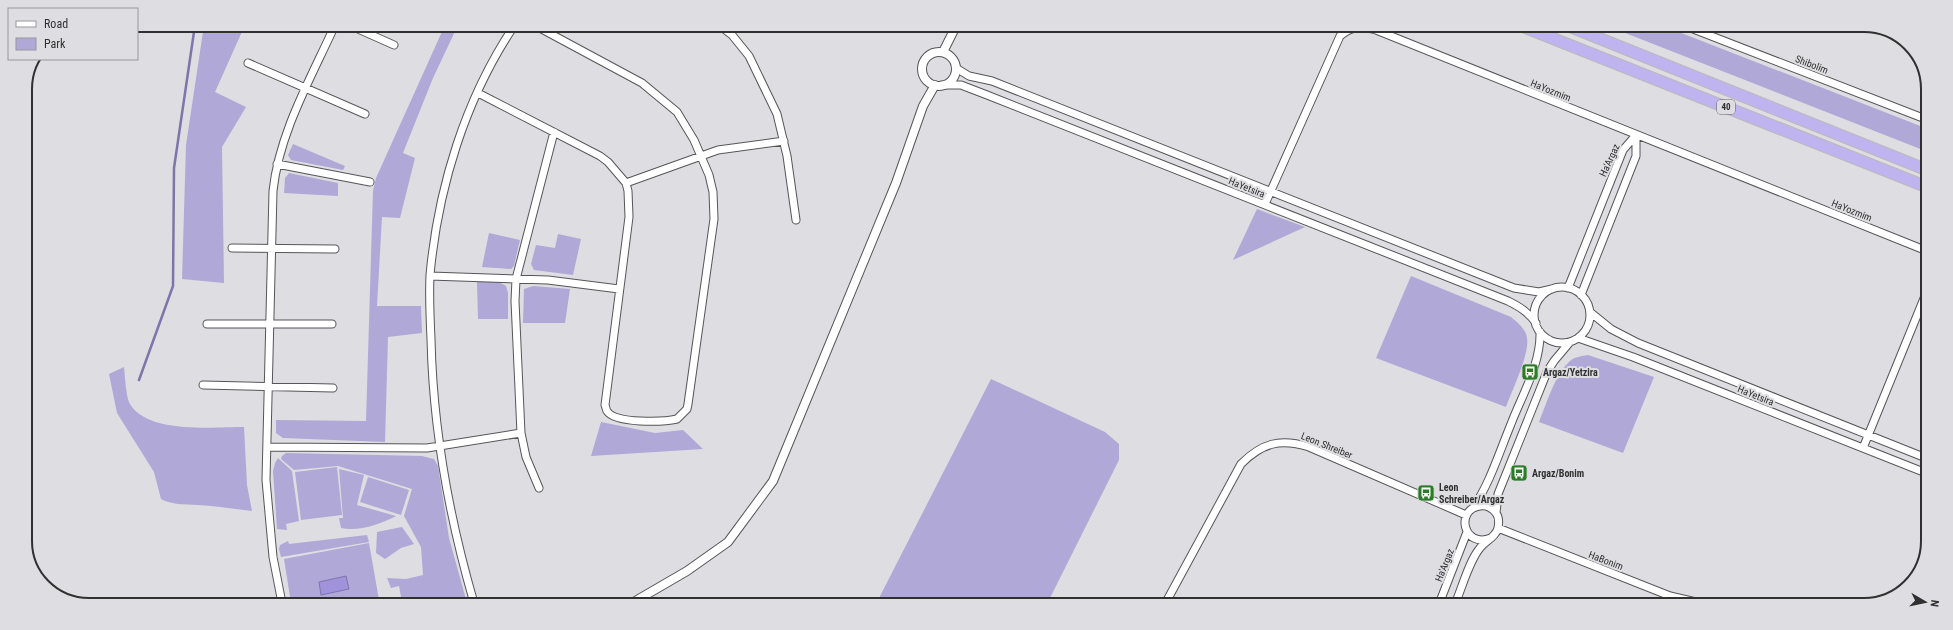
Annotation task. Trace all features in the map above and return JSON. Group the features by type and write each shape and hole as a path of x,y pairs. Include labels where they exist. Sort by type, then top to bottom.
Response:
{"highway":[{"name":"40","path":"1537,32 1921,185"},
{"name":"40","path":"1583,32 1921,167"}],"street":[{"path":"281,598 273,556 266,480 273,191 277,164 287,132 332,32"},
{"path":"365,32 394,45"},
{"path":"473,598 454,529 439,447 432,378 430,276 440,210 450,170 464,126 496,54 510,32"},
{"path":"478,93 600,156 619,172 626,183 628,191 629,217 606,399 607,411 612,415 633,420 661,422 677,420 687,409 688,404 714,219 713,192 709,175 702,156 681,118 653,91 547,32"},
{"path":"727,32 741,45 752,63 777,114 784,141 796,220"},
{"path":"943,52 953,32"},
{"name":"HaYozmim","path":"1265,204 1340,36 1345,32"},
{"name":"HaYozmim","path":"1381,32 1921,249"},
{"name":"Shibolim","path":"1701,32 1921,117"},
{"path":"642,598 687,571 728,542 773,481 896,182 923,106 927,80 922,71 924,60 932,53 943,52 952,58 956,68 952,79 939,85 923,106"},
{"path":"248,63 365,114"},
{"name":"HaYetsira","path":"956,68 969,76 992,82 1514,288 1539,292 1552,289"},
{"path":"927,80 939,85"},
{"name":"HaYetsira","path":"939,85 961,85 1265,204 1522,307 1530,314 1536,323"},
{"path":"539,488 526,457 521,433 515,309 516,279 554,132"},
{"name":"Ha'Argaz","path":"1568,288 1623,150 1636,135"},
{"name":"Ha'Argaz","path":"1581,295 1636,156 1636,135"},
{"path":"626,183 718,150 784,141"},
{"path":"277,164 370,182"},
{"path":"232,248 335,249"},
{"path":"430,276 548,280 619,289"},
{"path":"1457,598 1474,557 1480,548 1491,538 1498,528 1498,518 1496,513 1498,494 1547,372 1570,342 1578,338 1587,328 1590,312 1588,306 1581,295 1568,288 1552,289 1540,299 1536,307 1536,323 1540,332 1540,343 1534,367 1486,488 1473,508 1466,515 1465,521 1467,532 1475,539 1481,540 1491,538"},
{"path":"1863,448 1921,306"},
{"name":"HaYetsira","path":"1590,312 1611,329 1638,343 1921,456"},
{"path":"207,324 332,324"},
{"path":"1540,332 1553,342 1570,342"},
{"name":"HaYetsira","path":"1578,338 1633,357 1921,471"},
{"path":"203,385 333,388"},
{"path":"267,447 439,447 521,433"},
{"name":"Leon Shreiber","path":"1168,598 1241,464 1253,452 1268,445 1283,442 1295,443 1309,447 1466,515"},
{"path":"1473,508 1483,506 1492,509 1496,513"},
{"name":"HaBonim","path":"1498,528 1670,596 1679,598"},
{"name":"Ha'Argaz","path":"1441,598 1467,532"}],"green space":[{"path":"203,32 242,32 215,92 246,107 222,147 224,283 182,279 186,145"},
{"path":"442,32 455,32 433,78 403,153 415,158 400,218 382,217 377,306 421,306 422,333 388,337 385,442 283,438 276,433 276,420 366,421 373,191 376,178"},
{"path":"1623,32 1679,32 1921,126 1921,149"},
{"path":"293,144 345,166 343,170 291,160 288,155"},
{"path":"289,173 338,183 338,196 284,193 285,178"},
{"path":"1257,209 1305,227 1233,260"},
{"path":"489,233 520,240 514,266 511,269 482,267"},
{"path":"558,234 581,239 573,275 534,270 531,264 536,245 555,248"},
{"path":"1411,276 1511,317 1523,329 1527,338 1526,353 1506,407 1376,358"},
{"path":"477,282 499,282 506,286 508,293 508,319 478,319"},
{"path":"533,286 570,289 565,323 523,323 524,289"},
{"path":"1588,355 1654,377 1623,453 1539,422 1551,391 1563,368 1572,359"},
{"path":"124,367 130,404 139,414 151,420 182,427 244,427 247,485 252,511 178,504 161,499 154,472 117,413 109,374"},
{"path":"991,379 1105,432 1119,444 1119,460 1050,598 879,598"},
{"path":"601,422 655,433 683,430 703,449 591,456"},
{"path":"286,453 422,456 434,459 438,466 449,538 466,598 401,598 399,586 391,588 387,578 406,579 423,575 421,547 404,516 412,489 338,466 294,470 281,459"},
{"path":"278,458 292,471 299,521 286,524 287,530 277,529 273,471"},
{"path":"337,467 342,515 301,520 295,472"},
{"path":"339,469 364,475 357,505 396,516 383,522 362,528 341,528 339,518 343,518"},
{"path":"368,477 409,490 401,515 360,502"},
{"path":"402,527 414,544 401,548 385,559 376,553 377,532"},
{"path":"367,535 369,542 281,557 279,549 280,545 288,541 289,544"},
{"path":"369,543 379,598 290,598 284,559"}],"shaded area":[{"path":"346,576 349,589 321,595 319,582"}],"waterway":[{"path":"139,380 173,286 174,168 194,32"}],"place":[{"name":"Argaz/Yetzira","path":"1530,372"},
{"name":"Argaz/Bonim","path":"1519,473"},
{"name":"Leon Schreiber/Argaz","path":"1426,493"}]}
